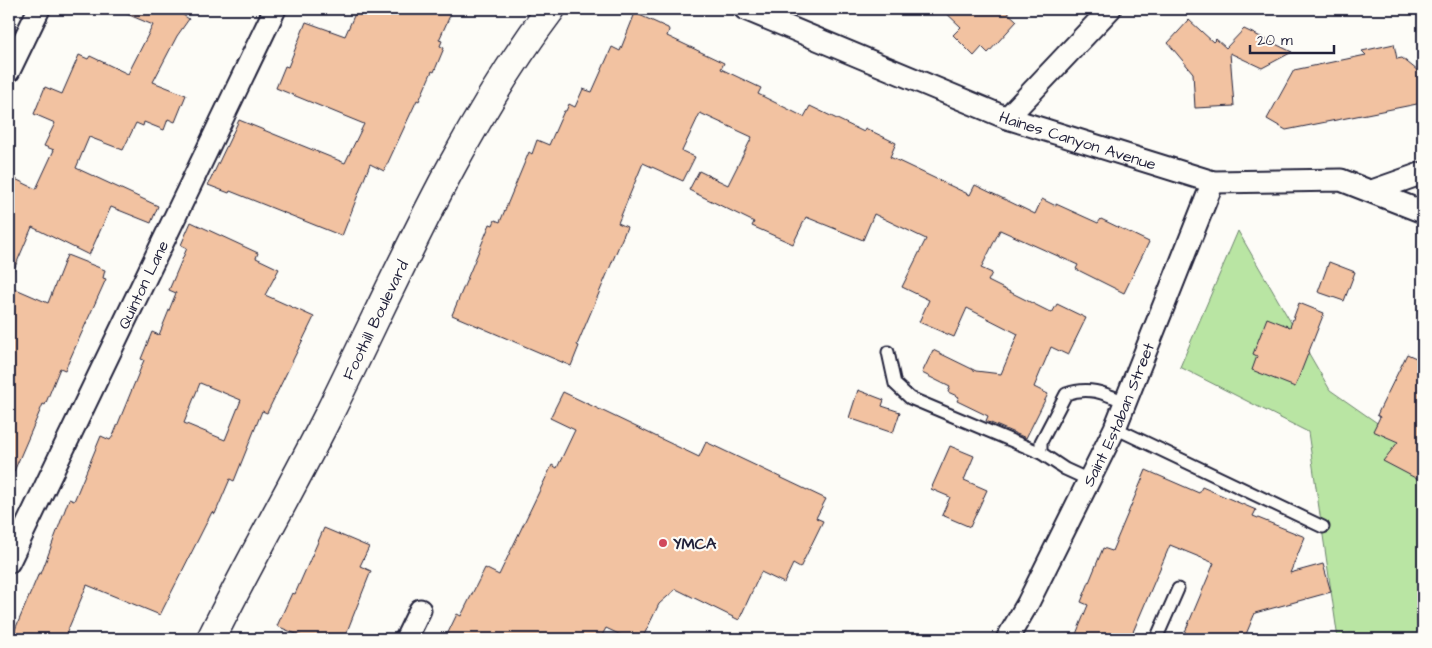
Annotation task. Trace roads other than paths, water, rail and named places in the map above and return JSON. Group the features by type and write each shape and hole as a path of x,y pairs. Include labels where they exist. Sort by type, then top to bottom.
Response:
{"main road":[{"name":"Foothill Boulevard","path":"211,639 240,580 330,412 435,197 489,101 551,9"}],"street":[{"path":"9,71 39,9"},
{"name":"Quinton Lane","path":"9,562 275,9"},
{"name":"Haines Canyon Avenue","path":"745,9 1007,118 1213,182 1341,180 1423,212"},
{"path":"1007,118 1110,9"},
{"path":"1372,191 1423,172"},
{"name":"Saint Estaban Street","path":"1007,639 1028,603 1115,428 1213,182"},
{"path":"406,639 420,610"}],"lane":[{"path":"888,352 895,384 910,398 1041,454 1065,469 1089,480"},
{"path":"1041,454 1041,442 1066,394 1080,389 1099,391 1125,402"},
{"path":"1115,428 1323,527"},
{"path":"1156,639 1178,589"}],"place":[{"name":"YMCA","path":"663,543"}]}
